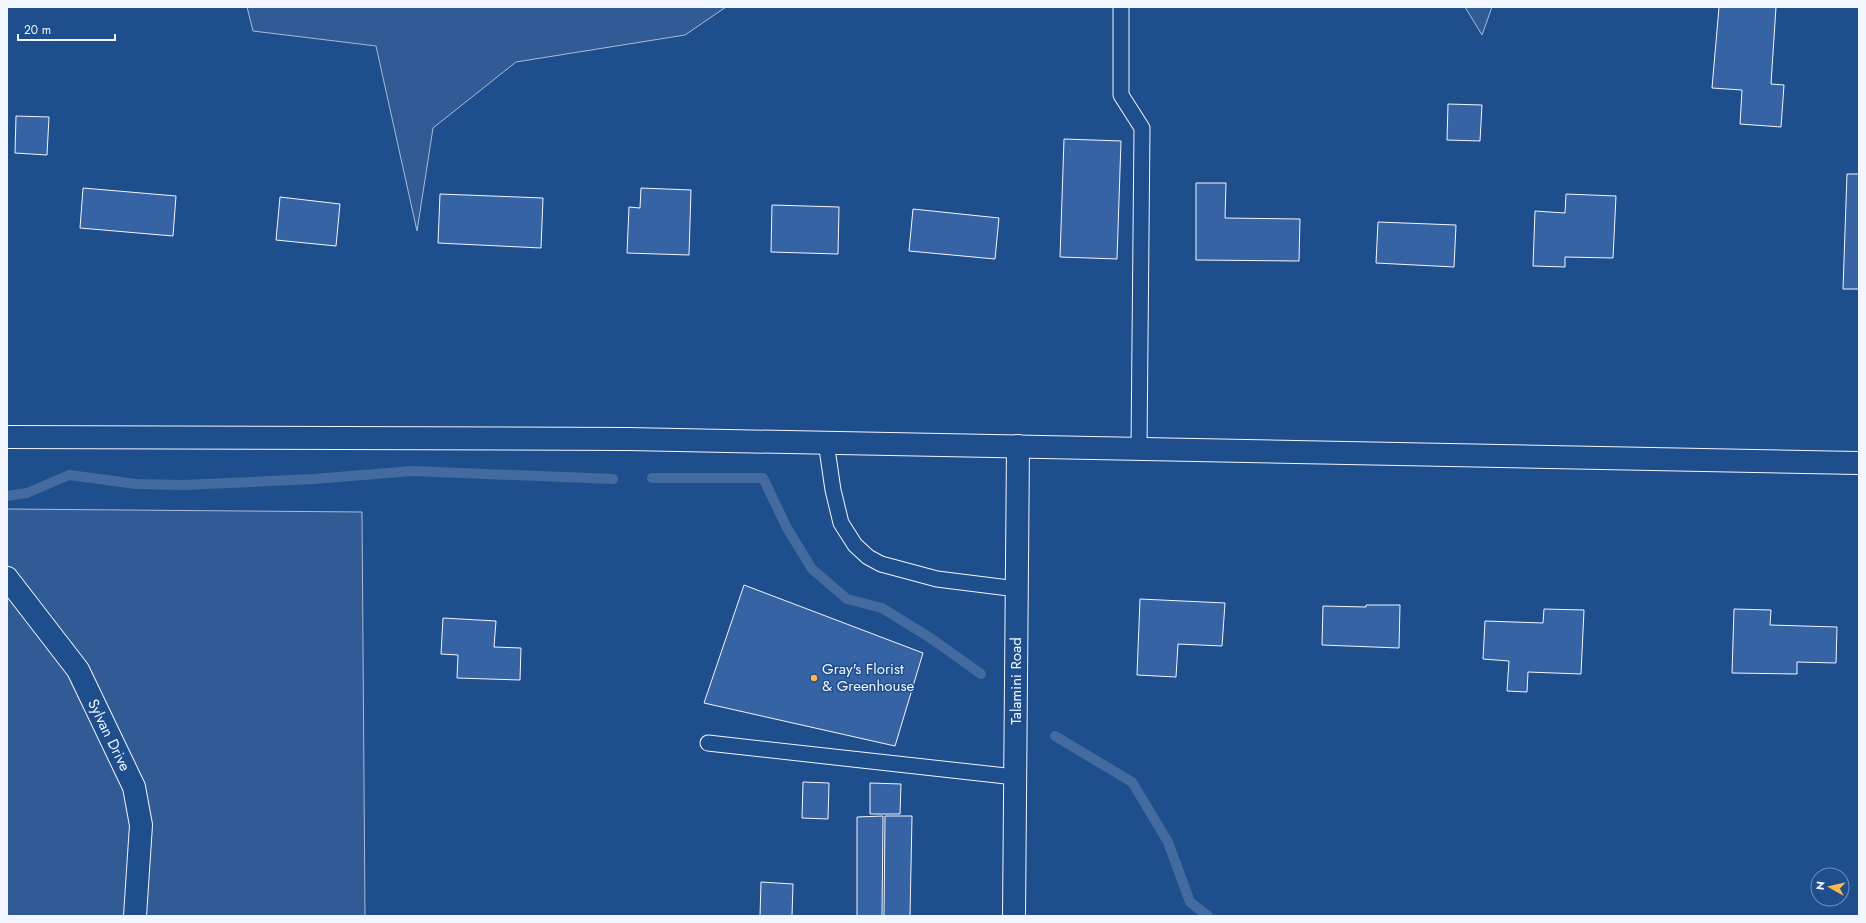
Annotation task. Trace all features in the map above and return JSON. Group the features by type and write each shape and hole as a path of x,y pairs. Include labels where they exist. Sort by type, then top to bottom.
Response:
{"main road":[{"path":"7,437 628,439 1859,463"},
{"name":"Talamini Road","path":"1014,916 1018,446"},
{"name":"Sylvan Drive","path":"7,578 78,670 134,786 141,825 135,916"}],"lane":[{"path":"1121,7 1121,95 1142,128 1139,448"},
{"path":"826,442 833,490 841,523 855,545 868,557 881,564 937,579 1017,589"},
{"path":"708,743 1015,777"}],"shaded area":[{"path":"247,7 726,7 685,35 516,62 433,128 417,231 376,46 253,31"},
{"path":"1465,7 1492,7 1482,35"},
{"path":"7,509 362,512 365,916 7,916"}],"building":[{"path":"1719,7 1776,7 1771,84 1784,85 1781,127 1740,124 1742,90 1712,88"},
{"path":"1448,104 1482,105 1480,141 1447,140"},
{"path":"16,116 49,117 47,155 15,153"},
{"path":"1064,139 1121,141 1117,259 1060,257"},
{"path":"1847,174 1859,174 1859,289 1843,289"},
{"path":"1196,183 1226,183 1225,218 1300,219 1299,261 1196,260"},
{"path":"83,188 176,196 173,236 80,228"},
{"path":"641,188 691,190 689,255 627,253 629,207 640,208"},
{"path":"440,194 543,198 541,248 438,243"},
{"path":"1566,194 1616,196 1613,258 1565,257 1565,267 1533,266 1535,211 1565,213"},
{"path":"280,197 340,204 336,246 276,240"},
{"path":"772,205 839,207 838,254 771,252"},
{"path":"913,209 999,218 995,259 909,251"},
{"path":"1378,222 1456,225 1454,267 1376,263"},
{"name":"Gray's Florist & Greenhouse","path":"744,585 923,653 895,746 704,703"},
{"path":"1140,599 1225,603 1222,646 1178,644 1176,677 1137,675"},
{"path":"1366,605 1400,605 1399,648 1322,645 1323,606 1366,607"},
{"path":"1544,609 1584,610 1581,674 1528,672 1527,692 1507,691 1509,661 1483,659 1485,621 1543,623"},
{"path":"1734,609 1771,610 1770,625 1837,627 1836,663 1797,662 1797,674 1732,673"},
{"path":"443,618 496,621 494,647 521,648 520,680 457,678 458,655 441,654"},
{"path":"803,782 829,783 828,819 802,818"},
{"path":"870,783 901,784 900,814 870,814"},
{"path":"883,816 882,916 857,916 857,817"},
{"path":"885,816 912,816 910,916 884,916"},
{"path":"761,882 793,884 792,916 760,916"}],"waterway":[{"path":"7,496 27,493 69,475 136,484 184,485 314,479 412,471 613,479"},
{"path":"652,478 763,478 787,528 812,569 847,599 882,608 932,639 981,674"},
{"path":"1055,736 1132,782 1168,842 1190,902 1208,916"}],"place":[{"name":"Gray's Florist & Greenhouse","path":"814,678"}]}
